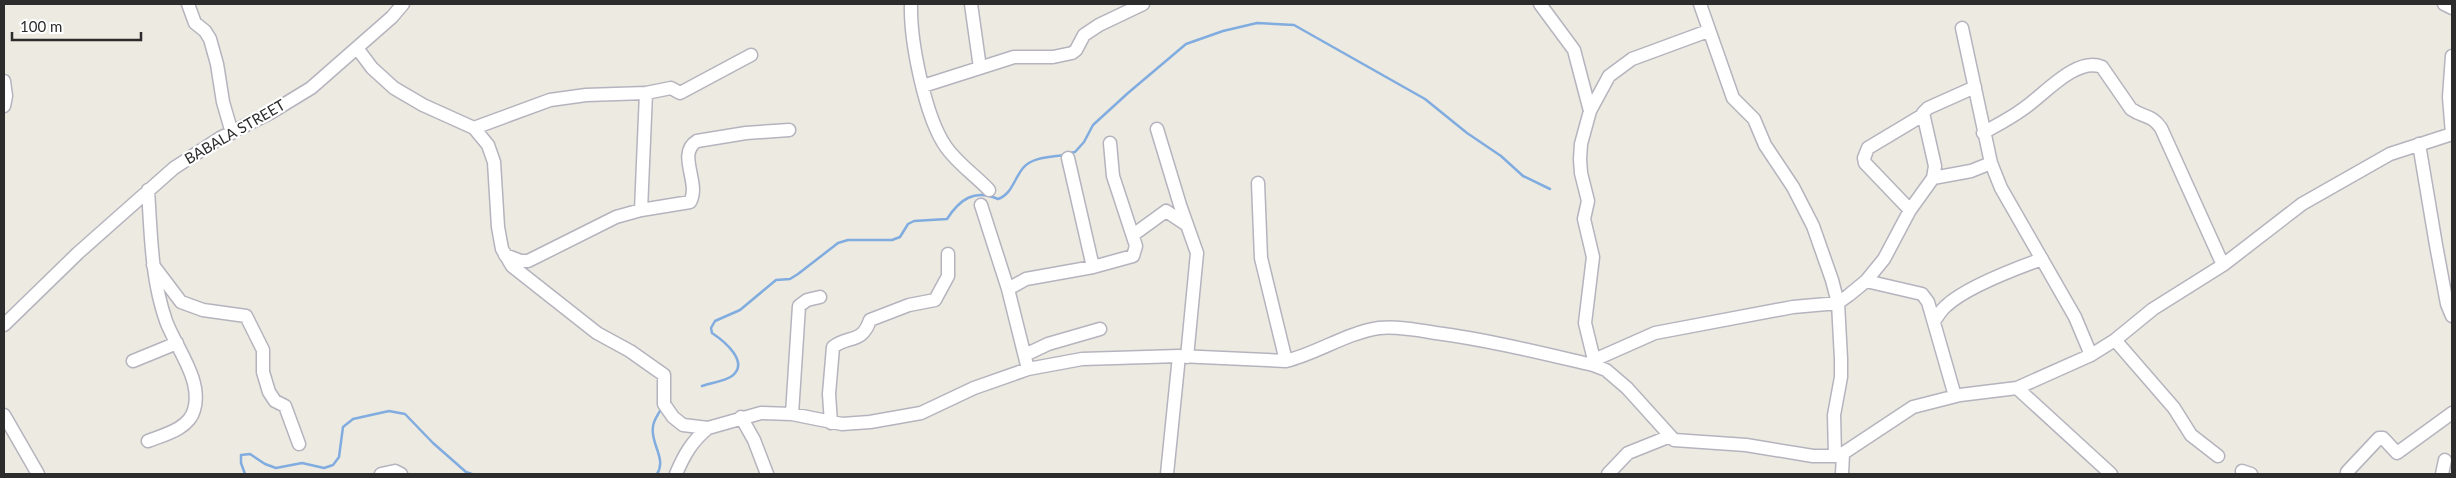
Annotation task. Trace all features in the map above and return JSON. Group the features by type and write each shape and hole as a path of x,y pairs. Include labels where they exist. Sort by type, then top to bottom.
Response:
{"street":[{"path":"188,4 195,23 205,31 210,39 217,64 223,102 232,133"},
{"name":"BABALA STREET","path":"4,325 174,168 311,88 403,4"},
{"path":"911,4 913,38 923,86 941,139 960,162 990,190"},
{"path":"971,4 980,68"},
{"path":"923,86 1014,57 1053,57 1072,53 1076,50 1084,36 1099,25 1143,4"},
{"path":"1540,4 1574,50 1590,112"},
{"path":"1700,4 1733,98 1754,119 1765,145 1793,187 1822,250 1838,303 1841,377 1834,415 1842,474"},
{"path":"2444,4 2452,8"},
{"path":"1962,28 1983,133 1991,163 2001,188 2075,316 2091,355"},
{"path":"1594,362 1585,324 1593,257 1584,219 1588,201 1581,173 1580,159 1581,144 1590,112 1609,76 1632,59 1708,31"},
{"path":"357,48 372,68 394,88 423,105 474,128 492,153 498,227 505,255 522,276 597,333 630,351 664,375 664,404 673,417 683,425 708,428"},
{"path":"474,128 550,100 586,95 646,93 671,88 680,93 751,55"},
{"path":"676,474 686,452 698,436 708,428 741,417 761,413 792,414 831,423 870,422 921,413 974,388 1028,368 1082,359 1183,357 1286,361 1303,357 1353,334 1380,328 1417,330 1457,336 1594,362 1627,388 1668,437 1679,442 1746,445 1813,456 1839,455 1906,410 1955,396 2017,388 2091,355 2115,340 2154,309 2224,265 2302,204 2390,154 2452,134 2449,90 2452,56"},
{"path":"1983,133 2022,110 2065,76 2084,66 2102,67 2131,109 2138,114 2155,119 2161,128 2224,265"},
{"path":"4,82 6,96 4,106"},
{"path":"1910,210 1865,163 1864,158 1868,148 1923,115 1928,108 1975,86"},
{"path":"641,210 646,93"},
{"path":"1594,362 1656,333 1793,307 1838,303 1866,281 1884,259 1910,210 1933,178 1935,166 1923,115"},
{"path":"1157,129 1194,242 1198,263 1167,474"},
{"path":"505,255 521,261 528,261 602,223 641,210 690,202 693,197 694,182 688,152 690,145 696,141 746,133 790,130"},
{"path":"1008,289 1026,278 1093,267 1134,256 1136,246 1113,176 1110,143"},
{"path":"2419,144 2447,304 2452,316"},
{"path":"1068,158 1093,267"},
{"path":"1933,178 1963,173 1991,163"},
{"path":"1258,183 1261,258 1286,361"},
{"path":"148,190 152,265 159,300 192,380 196,398 193,413 180,427 148,441"},
{"path":"982,206 1008,289 1028,368"},
{"path":"1133,235 1166,211 1188,226"},
{"path":"831,423 829,394 834,348 838,343 857,338 866,330 870,320 909,306 935,300 948,276 948,254"},
{"path":"1934,321 1946,305 1956,299 1998,276 2042,259"},
{"path":"152,265 180,302 203,310 246,316 263,350 263,372 269,392 274,401 285,406 299,444"},
{"path":"1866,281 1922,294 1928,302 1955,396"},
{"path":"792,414 799,306 806,300 820,297"},
{"path":"1025,355 1048,344 1100,329"},
{"path":"2115,340 2174,408 2191,435 2218,456"},
{"path":"134,361 177,343"},
{"path":"2017,388 2111,474"},
{"path":"2347,472 2379,438 2383,438 2397,452 2452,413"},
{"path":"4,415 38,474"},
{"path":"741,417 754,440 767,474"},
{"path":"1608,474 1628,453 1668,437"},
{"path":"2442,474 2445,460"},
{"path":"381,474 395,471 401,474"}],"waterway":[{"path":"1070,153 1075,152 1084,142 1093,125 1186,44 1223,31 1257,23 1294,25 1425,99 1467,133 1501,156 1523,176 1550,189"},
{"path":"702,386 729,378 737,370 737,358 733,352 712,333 711,328 715,321 740,310 776,280 790,279 838,243 848,240 892,240 900,237 908,224 914,221 947,219 957,206 968,198 982,195 998,199 1003,197 1010,190 1027,164 1042,158 1064,155"},
{"path":"657,474 660,463 653,427 661,409"},
{"path":"245,474 241,463 241,455 250,454 265,464 276,468 302,463 324,468 333,465 339,457 343,427 353,419 389,411 405,414 433,443 466,472 472,474"}]}
